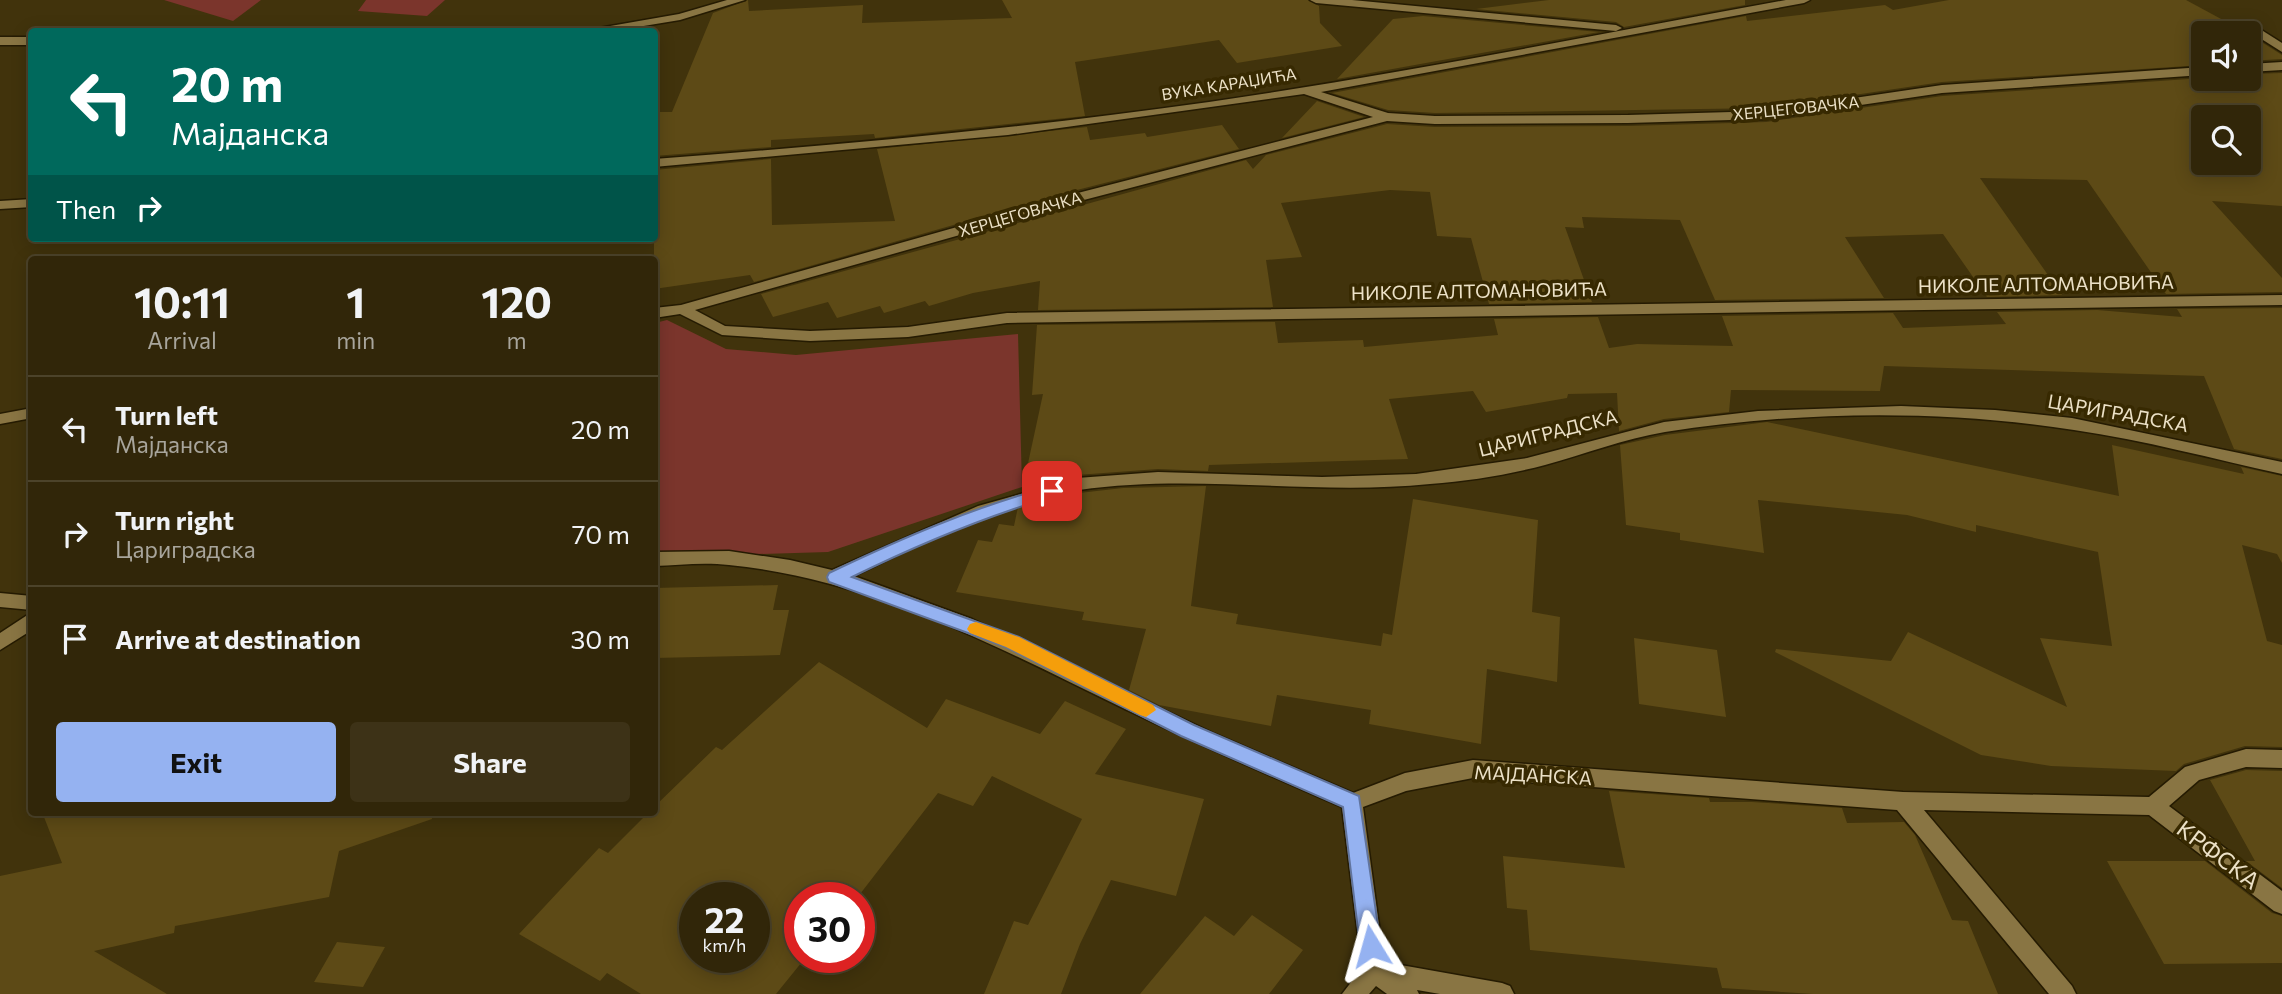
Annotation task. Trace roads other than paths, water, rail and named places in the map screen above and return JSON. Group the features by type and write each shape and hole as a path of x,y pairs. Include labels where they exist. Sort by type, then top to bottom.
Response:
{"street":[{"path":"607,28 680,17 739,0"},
{"path":"1316,0 1640,30"},
{"name":"ВУКА КАРАЏИЋА","path":"658,163 826,150 1112,118 1303,90 1804,0"},
{"path":"2261,34 2282,48"},
{"path":"0,41 28,41"},
{"path":"2261,67 2282,66"},
{"name":"ХЕРЦЕГОВАЧКА","path":"658,312 682,309 1075,198 1387,117 1614,119 1766,114 1942,89 2191,72"},
{"name":"ХЕРЦЕГОВАЧКА","path":"1303,90 1387,117"},
{"path":"0,205 28,203"},
{"name":"НИКОЛЕ АЛТОМАНОВИЋА","path":"682,309 722,330 810,336 908,332 1007,318 2282,300"},
{"name":"ЦАРИГРАДСКА","path":"835,577 922,536 1004,505 1076,484 1164,479 1401,481 1509,468 1662,427 1751,418 1870,411 2043,420 2133,435 2282,468"},
{"path":"0,419 28,414"},
{"path":"658,559 728,558 835,577 1013,642 1187,730 1352,802 1374,971 1407,994"},
{"path":"0,600 28,603"},
{"path":"0,643 28,622"},
{"path":"2153,806 2192,773 2246,758 2282,759"},
{"name":"МАЈДАНСКА","path":"1352,802 1405,782 1473,769 1903,801 2153,806"},
{"path":"1903,801 2064,994"},
{"name":"КРФСКА","path":"2153,806 2282,904"},
{"path":"1354,994 1374,971"},
{"path":"1374,971 1502,994"}]}
